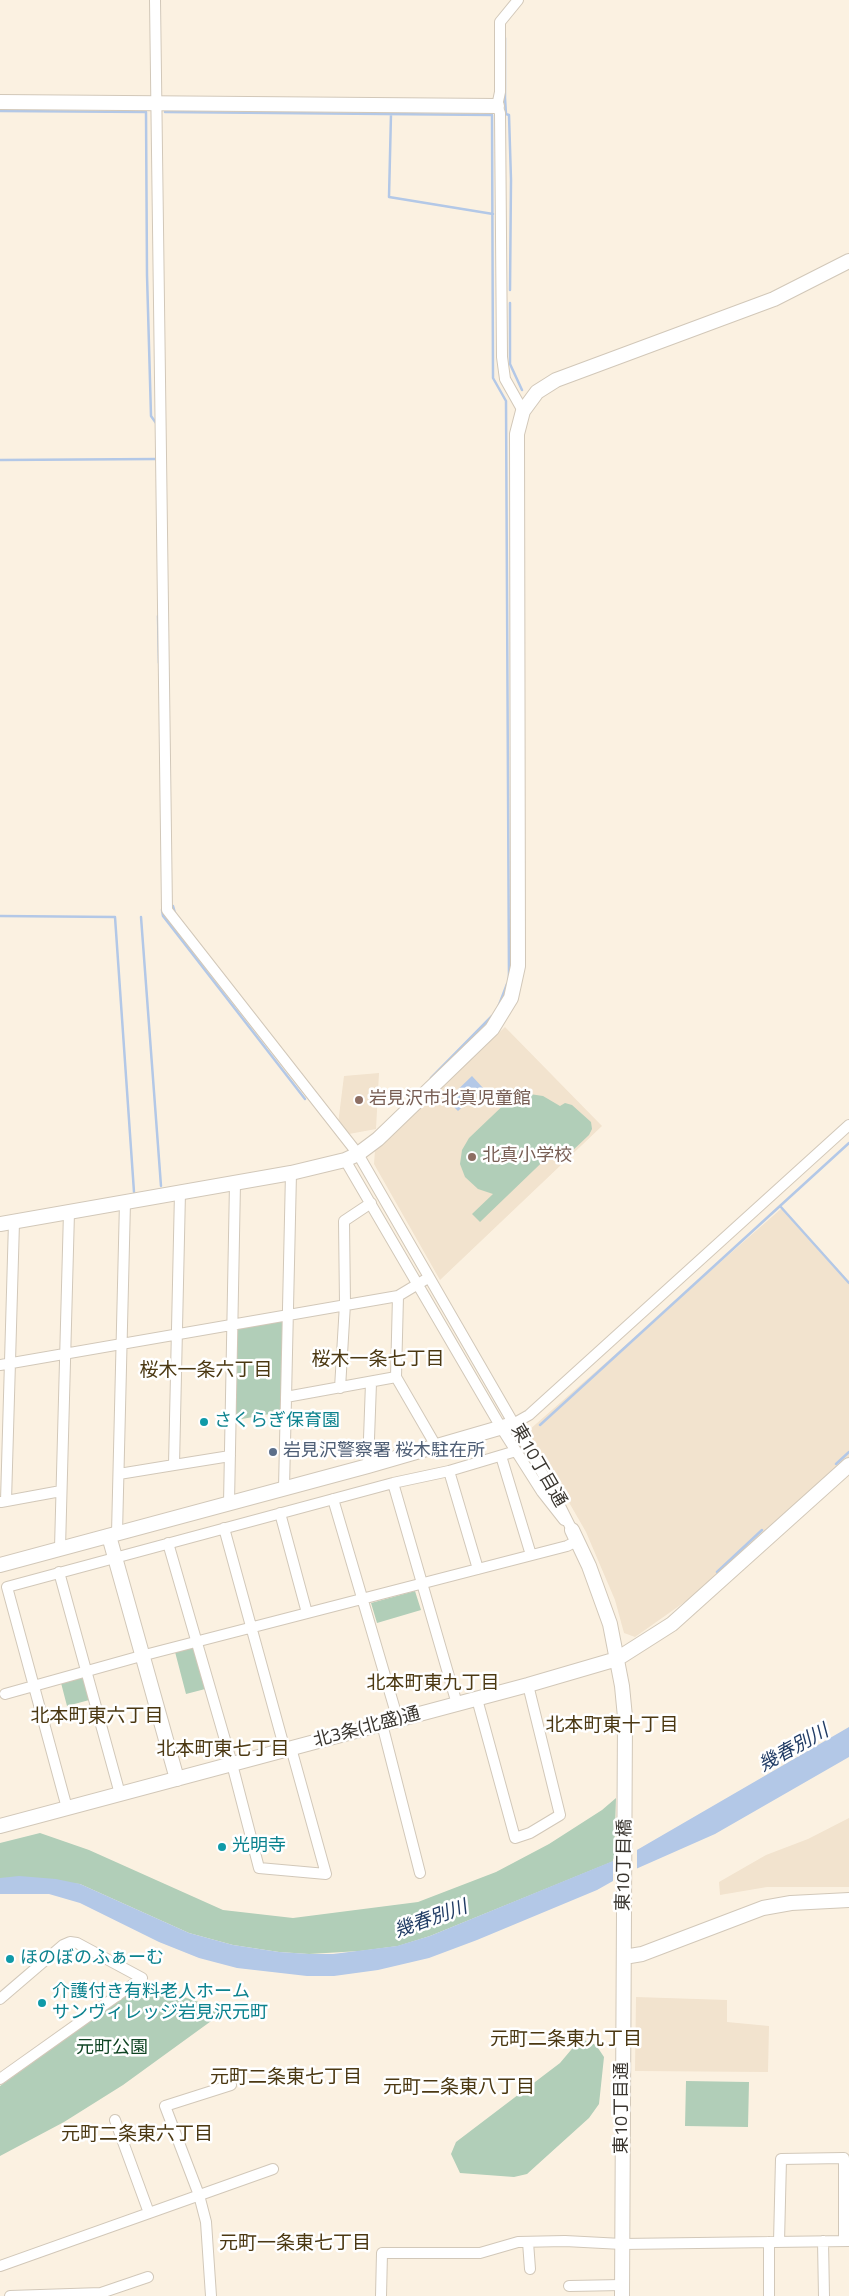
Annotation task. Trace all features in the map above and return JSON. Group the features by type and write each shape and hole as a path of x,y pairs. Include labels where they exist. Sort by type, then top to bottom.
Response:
{"street":[{"name":"東10丁目通","path":"154,0 168,910 358,1154 508,1426 562,1507 605,1608 617,1659 625,1717 625,1809"},
{"path":"518,0 500,22 500,92 497,106 500,113 502,357 505,379 523,411"},
{"path":"0,102 497,106"},
{"path":"61,1491 3,1501 7,1223 291,1173 345,1160 358,1154 378,1139 492,1029 511,998 518,966 517,434 523,411 537,392 556,380 774,299 849,261"},
{"path":"0,1565 368,1466 508,1426 529,1415 849,1125"},
{"path":"5,1694 197,1641 531,1555 575,1536 542,1492 516,1451 508,1426 418,1284 345,1160"},
{"path":"284,1488 291,1173"},
{"path":"229,1503 236,1183"},
{"path":"174,1465 180,1192"},
{"path":"124,1202 119,1474 113,1534 115,1557 141,1656 177,1779"},
{"path":"340,1388 345,1304 344,1221 371,1203"},
{"path":"60,1548 69,1212"},
{"path":"5,1364 398,1296 428,1278"},
{"path":"398,1296 396,1377 436,1446"},
{"path":"286,1397 396,1377"},
{"path":"368,1466 372,1382"},
{"path":"67,1808 4,1588 393,1483 449,1471 516,1451"},
{"path":"119,1474 230,1456"},
{"path":"501,1456 531,1555"},
{"name":"北3条(北盛)通","path":"0,1826 477,1699 617,1659 672,1624 849,1465"},
{"path":"449,1471 478,1569"},
{"path":"393,1483 457,1704"},
{"path":"333,1499 398,1720"},
{"path":"280,1513 307,1613"},
{"path":"168,1543 232,1764 259,1868 326,1874 251,1627 224,1528"},
{"path":"59,1572 120,1794"},
{"path":"477,1699 515,1838 530,1833 560,1815 528,1685"},
{"path":"382,1724 420,1873"},
{"name":"東10丁目橋","path":"624,1920 625,1809"},
{"path":"624,1957 642,1954 763,1908 790,1903 849,1900"},
{"name":"東10丁目通","path":"622,2291 624,1920"},
{"path":"0,1999 63,1945 70,1942 77,1943 142,1978 0,2079"},
{"path":"211,2296 208,2236 199,2195 165,2106 231,2085"},
{"path":"115,2120 149,2213"},
{"path":"381,2296 382,2253 480,2253 518,2242 565,2241 622,2244 774,2242 823,2241 846,2241 844,2158 781,2159 774,2242 769,2296"},
{"path":"0,2266 273,2169"},
{"path":"823,2241 824,2296"},
{"path":"528,2242 530,2269"},
{"path":"10,2296 102,2293 148,2277"},
{"path":"569,2286 622,2291"}],"shaded area":[{"name":"北真小学校","path":"505,1027 602,1126 440,1280 374,1164 375,1150"},
{"name":"岩見沢市北真児童館","path":"379,1073 376,1129 349,1134 338,1124 344,1076"},
{"path":"782,1208 849,1281 849,1457 696,1594 635,1637 624,1633 615,1600 586,1532 528,1431"},
{"path":"849,1818 849,1887 767,1887 720,1895 719,1882 766,1855 808,1839"},
{"path":"636,1997 727,2000 727,2022 769,2026 768,2072 635,2071"}],"green space":[{"path":"523,1093 543,1096 560,1106 565,1103 572,1105 591,1122 592,1129 589,1135 570,1153 560,1145 480,1222 472,1214 493,1194 478,1189 465,1177 460,1164 462,1150 469,1138 513,1096"},
{"path":"288,1313 286,1411 231,1421 233,1324"},
{"path":"415,1591 421,1610 377,1623 371,1603"},
{"path":"196,1642 209,1688 186,1694 174,1648"},
{"path":"86,1672 93,1699 67,1706 60,1679"},
{"path":"616,1798 614,1861 430,1936 398,1946 360,1951 309,1954 279,1952 233,1945 189,1933 80,1884 0,1878 0,1843 40,1833 89,1850 223,1910 293,1918 418,1902 496,1872 549,1844 602,1810"},
{"name":"元町公園","path":"143,1983 225,2011 123,2085 64,2122 0,2156 0,2086"},
{"path":"584,2040 596,2045 604,2057 599,2104 589,2118 527,2174 514,2177 460,2173 451,2154 456,2142 560,2063 576,2044"},
{"path":"686,2081 749,2082 748,2127 685,2126"}],"water":[{"path":"472,1076 483,1088 458,1111 447,1100"},
{"path":"849,1727 849,1757 715,1834 629,1872 597,1890 477,1940 429,1958 378,1970 334,1976 307,1976 237,1968 199,1958 159,1942 80,1903 49,1894 0,1894 0,1878 19,1876 56,1879 80,1884 189,1933 233,1945 279,1952 309,1954 333,1954 397,1946 430,1936 630,1854"}],"pier":[{"path":"637,1847 637,1872 613,1884 613,1859"}],"waterway":[{"path":"505,38 505,98 506,114 509,115 511,180 510,290"},
{"path":"0,111 146,112 147,275 151,416 156,423"},
{"path":"165,112 492,115 493,378 506,401 509,979"},
{"path":"391,114 389,197 493,214"},
{"path":"510,303 510,364 522,390"},
{"path":"0,460 157,459"},
{"path":"158,616 159,663"},
{"path":"173,906 175,913"},
{"path":"162,910 163,916 305,1099"},
{"path":"0,916 115,917 134,1192"},
{"path":"141,917 161,1186"},
{"path":"499,1005 507,984"},
{"path":"431,1078 492,1016"},
{"path":"540,1425 849,1143"},
{"path":"780,1206 849,1283"},
{"path":"836,1464 849,1452"},
{"path":"717,1572 762,1530"}],"place":[{"name":"岩見沢市北真児童館","path":"359,1100"},
{"name":"北真小学校","path":"472,1157"},
{"name":"さくらぎ保育園","path":"204,1422"},
{"name":"岩見沢警察署 桜木駐在所","path":"273,1452"},
{"name":"光明寺","path":"222,1847"},
{"name":"ほのぼのふぁーむ","path":"10,1959"},
{"name":"介護付き有料老人ホーム サンヴィレッジ岩見沢元町","path":"42,2003"}],"district":[{"name":"桜木一条七丁目","path":"378,1360"},
{"name":"桜木一条六丁目","path":"206,1371"},
{"name":"北本町東九丁目","path":"433,1684"},
{"name":"北本町東六丁目","path":"97,1717"},
{"name":"北本町東十丁目","path":"612,1726"},
{"name":"北本町東七丁目","path":"223,1750"},
{"name":"元町二条東九丁目","path":"566,2040"},
{"name":"元町二条東七丁目","path":"286,2078"},
{"name":"元町二条東八丁目","path":"459,2088"},
{"name":"元町二条東六丁目","path":"137,2135"},
{"name":"元町一条東七丁目","path":"295,2244"}],"water label":[{"name":"幾春別川","path":"794,1749"},
{"name":"幾春別川","path":"431,1920"}]}
